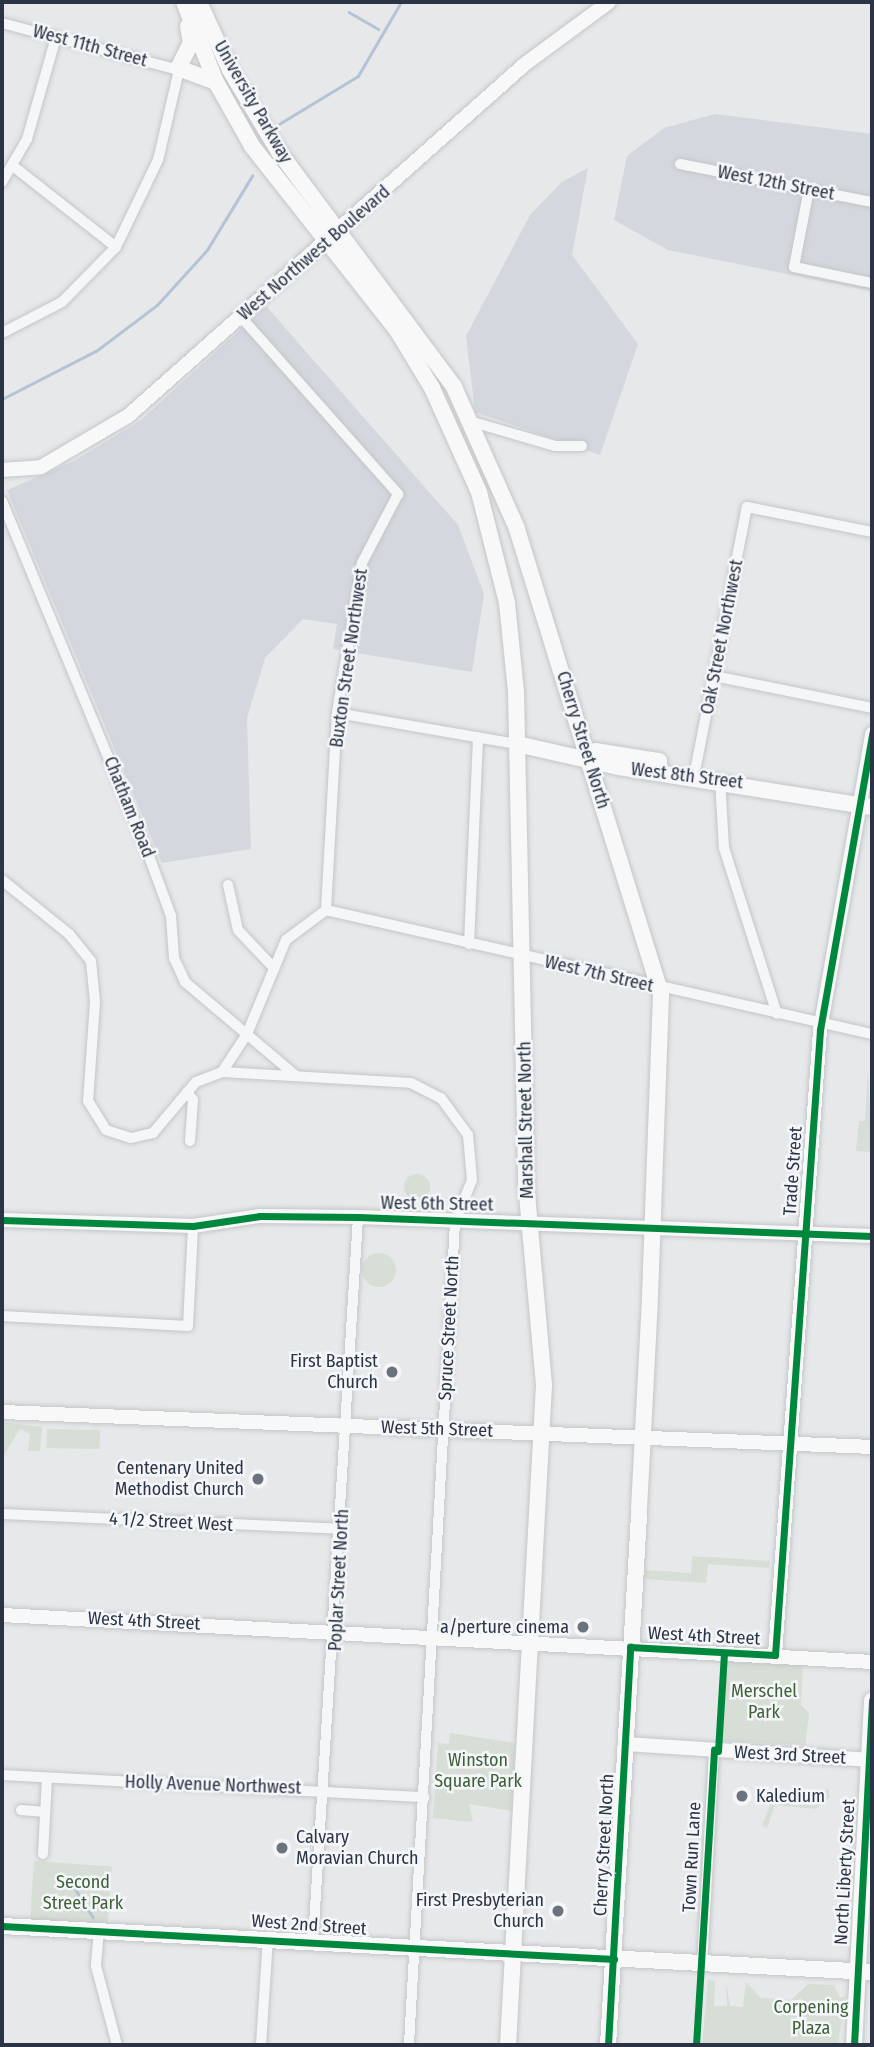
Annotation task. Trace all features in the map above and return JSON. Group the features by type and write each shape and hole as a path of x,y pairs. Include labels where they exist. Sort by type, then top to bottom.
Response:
{"main road":[{"name":"West Northwest Boulevard","path":"2,470 33,469 89,442 241,317 525,64 609,2"},
{"name":"University Parkway","path":"190,5 265,131 340,231"},
{"name":"University Parkway","path":"190,5 216,82 266,166 327,242"},
{"path":"190,5 191,43 179,70 216,82"},
{"name":"Cherry Street North","path":"340,231 427,345 473,422 516,526 659,987 650,1301 608,2045"},
{"name":"Marshall Street North","path":"327,242 410,349 471,471 508,603 517,744 529,1220 543,1346 542,1433 508,2045"},
{"name":"Trade Street","path":"775,1655 821,1024 866,801 872,734"},
{"name":"West 8th Street","path":"517,744 696,766 866,801"},
{"name":"West 8th Street","path":"587,753 619,767 866,801"},
{"path":"599,794 619,767"},
{"name":"West 6th Street","path":"2,1220 193,1227 260,1216 455,1222 529,1220 872,1236"},
{"name":"West 5th Street","path":"2,1412 872,1447"},
{"name":"West 4th Street","path":"2,1615 434,1635 872,1662"},
{"name":"North Liberty Street","path":"854,2045 864,1973 872,1700"},
{"name":"West 3rd Street","path":"625,1744 870,1760"},
{"name":"West 2nd Street","path":"2,1926 268,1938 702,1966 864,1973"}],"street":[{"name":"West 11th Street","path":"2,23 179,70"},
{"path":"2,182 13,166 34,119 56,37"},
{"path":"2,333 62,302 116,247 159,160 179,70"},
{"name":"West 12th Street","path":"680,164 872,202"},
{"path":"13,166 116,247"},
{"path":"809,189 794,267 872,283"},
{"name":"Buxton Street Northwest","path":"241,317 398,494 362,564 337,713 326,910"},
{"path":"473,422 490,424 555,446 582,446"},
{"name":"Chatham Road","path":"2,501 163,893 178,968 199,1000 247,1034 296,1075"},
{"name":"Oak Street Northwest","path":"696,766 747,508 872,532"},
{"path":"714,676 872,708"},
{"name":"West 8th Street","path":"337,713 517,744"},
{"path":"469,944 478,737"},
{"path":"720,779 724,848 777,1014"},
{"path":"2,880 69,934 91,961 96,987 88,1101 100,1125 124,1138 146,1136 170,1120 187,1092 222,1072 247,1034 271,965 296,928 326,910"},
{"path":"228,885 238,930 271,965"},
{"name":"West 7th Street","path":"326,910 872,1034"},
{"path":"222,1072 296,1075"},
{"name":"Spruce Street North","path":"296,1075 422,1086 460,1120 474,1170 455,1222 409,2045"},
{"path":"187,1092 193,1100 190,1141"},
{"name":"Poplar Street North","path":"313,1941 337,1630 358,1217"},
{"path":"2,1316 188,1326 193,1227"},
{"name":"4 1/2 Street West","path":"2,1514 341,1529"},
{"name":"Town Run Lane","path":"702,1966 714,1750"},
{"name":"Holly Avenue Northwest","path":"2,1775 424,1797"},
{"path":"43,1854 47,1778"},
{"path":"21,1810 45,1812"},
{"path":"99,1930 96,1966 117,2045"},
{"path":"261,2045 268,1938"}],"shaded area":[{"path":"715,114 872,134 872,291 668,250 614,220 627,156 664,128"},
{"path":"588,168 572,255 638,344 600,455 475,412 466,336 530,215 562,182"},
{"path":"266,306 458,525 484,594 472,672 333,649 337,624 303,619 265,658 247,718 251,849 162,863 7,490 74,461 140,421"}],"green space":[{"path":"868,1070 872,1152 856,1151 859,1121 865,1121"},
{"path":"417,1174 426,1178 430,1187 426,1196 417,1200 408,1196 404,1187 408,1178"},
{"path":"379,1253 391,1258 396,1270 391,1282 379,1287 367,1282 362,1270 367,1258"},
{"path":"2,1422 42,1427 40,1451 28,1451 30,1434 20,1429 2,1458"},
{"path":"47,1429 100,1430 100,1449 47,1448"},
{"path":"692,1556 770,1561 769,1568 708,1564 706,1583 645,1579 645,1570 691,1573"},
{"name":"Merschel Park","path":"726,1660 803,1664 801,1705 809,1713 805,1745 721,1741"},
{"name":"Winston Square Park","path":"450,1733 515,1743 511,1811 469,1804 473,1822 433,1818 438,1743 449,1744"},
{"path":"828,1788 830,1797 816,1809 775,1805 767,1828 762,1826 774,1794 793,1791 808,1805"},
{"name":"Second Street Park","path":"34,1861 112,1866 108,1925 30,1920"},
{"name":"Corpening Plaza","path":"708,1980 715,1981 714,2006 727,2006 726,1982 730,2006 743,2007 746,1982 761,1998 791,2000 808,1984 834,1985 840,1998 845,1996 838,2045 702,2045"}],"waterway":[{"path":"279,124 358,76 401,2"},
{"path":"349,12 379,29"},
{"path":"2,399 96,351 157,305 207,250 252,176"},
{"path":"69,1879 93,1917"}],"cycle path":[{"path":"608,2045 630,1647 775,1655 820,1030 872,734"},
{"path":"2,1220 193,1226 260,1216 358,1217 872,1236"},
{"path":"718,1751 724,1653"},
{"path":"854,2045 872,1700"},
{"path":"696,2045 714,1750"},
{"path":"2,1926 614,1959"}],"place":[{"name":"First Baptist Church","path":"392,1372"},
{"name":"Centenary United Methodist Church","path":"258,1479"},
{"name":"a/perture cinema","path":"583,1627"},
{"name":"Kaledium","path":"742,1796"},
{"name":"Calvary Moravian Church","path":"282,1848"},
{"name":"First Presbyterian Church","path":"558,1911"}]}
